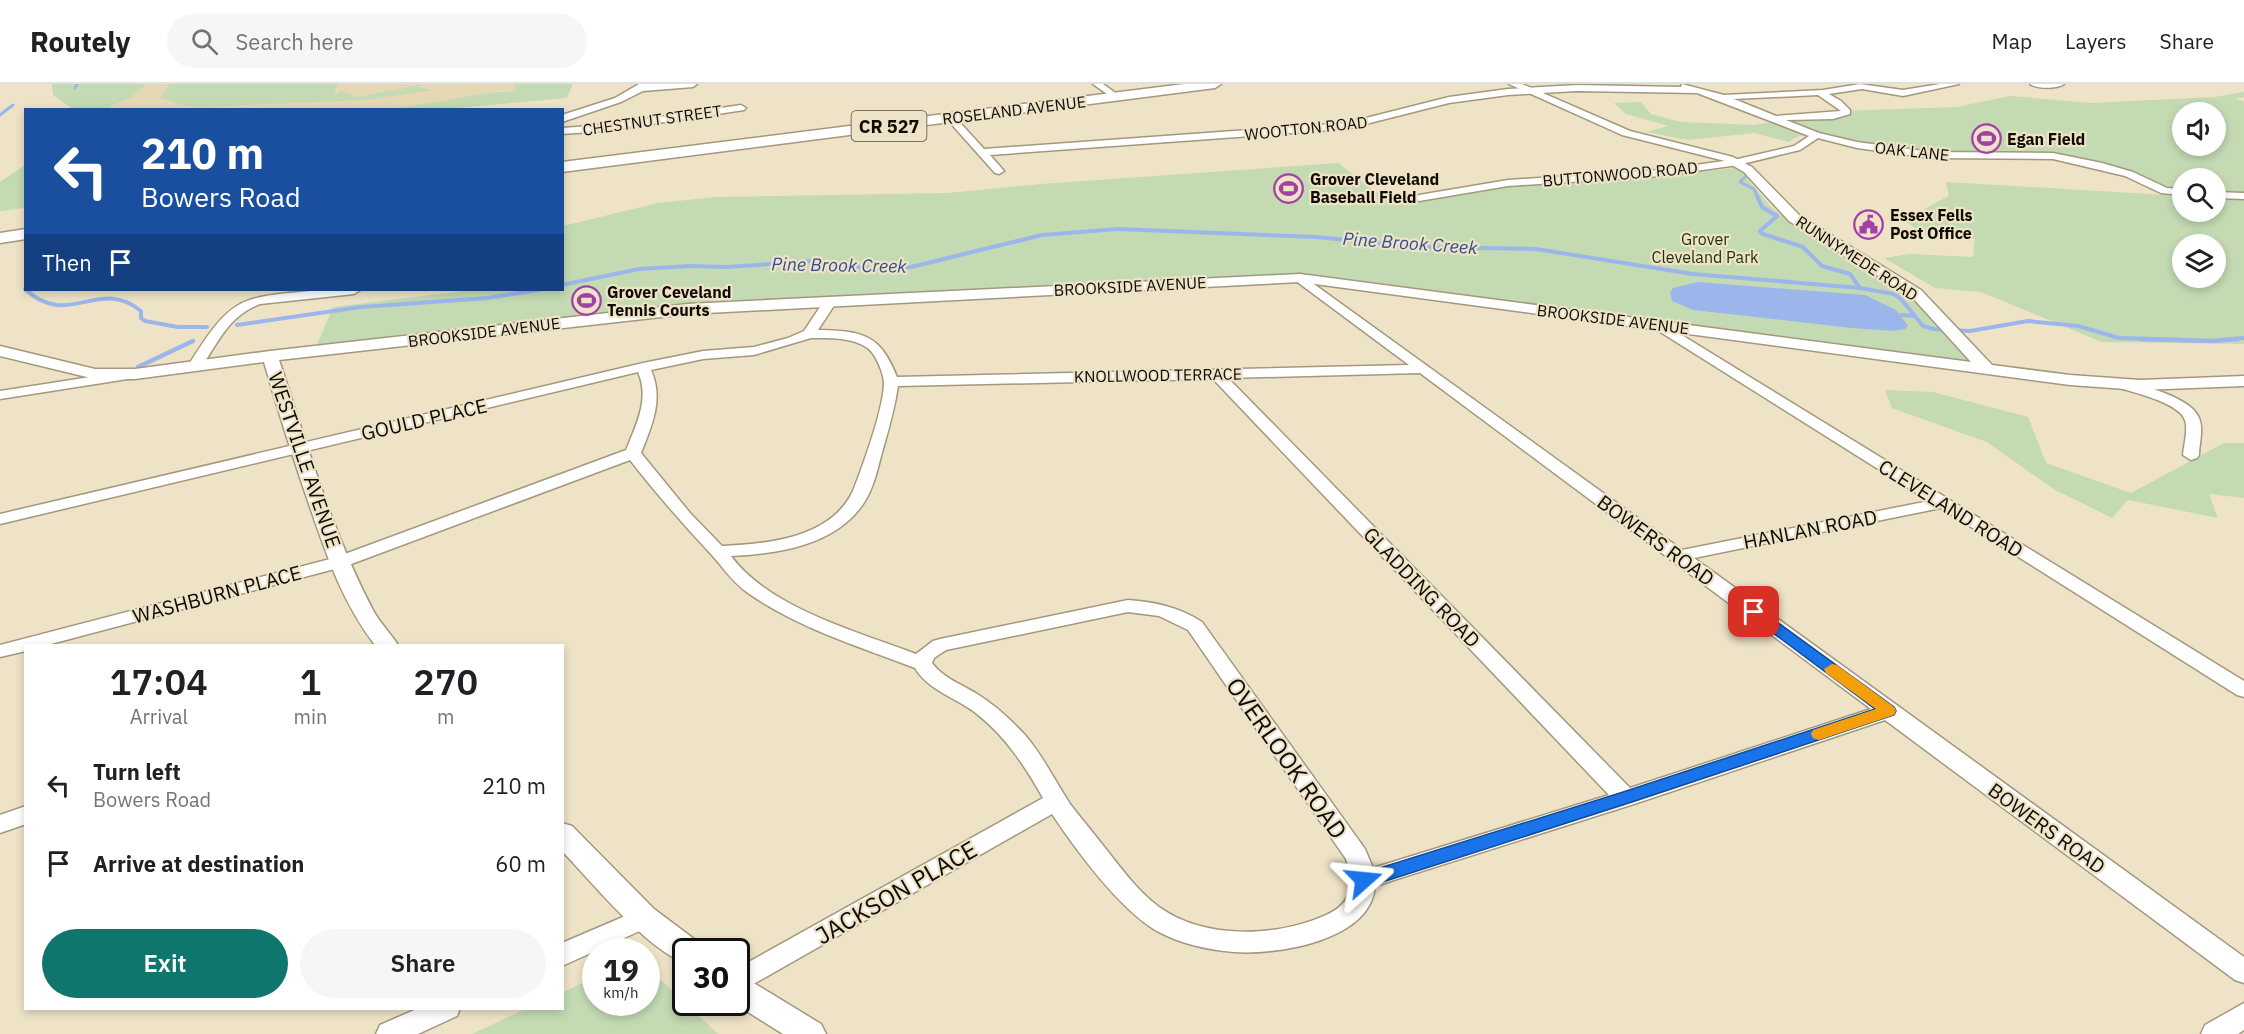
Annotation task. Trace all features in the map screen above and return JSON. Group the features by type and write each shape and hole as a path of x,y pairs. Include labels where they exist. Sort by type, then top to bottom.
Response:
{"main road":[{"name":"ROSELAND AVENUE","path":"564,167 1215,84"},
{"path":"0,238 24,234"}],"street":[{"path":"564,117 627,96 643,86 693,84"},
{"path":"1096,84 1117,97"},
{"name":"RUNNYMEDE ROAD","path":"1514,84 1626,133 1738,162 1749,168 1779,205 1794,218 1818,235 1908,288 1954,331 1987,369"},
{"name":"OAK LANE","path":"1682,84 1816,135 1857,145 1914,154 1961,156 2026,154 2061,158 2123,172 2165,191 2172,191"},
{"path":"1721,97 1819,92 1865,86 1903,93 1955,84"},
{"path":"2034,84 2060,84"},
{"name":"WOOTTON ROAD","path":"984,152 1346,126 1449,100 1527,90 1600,88 1696,90"},
{"path":"1772,117 1833,116 1847,112 1838,103 1819,92"},
{"name":"CHESTNUT STREET","path":"564,131 604,128 741,108"},
{"path":"951,118 999,171"},
{"name":"BUTTONWOOD ROAD","path":"1419,198 1508,183 1650,174 1738,162 1797,148 1816,135"},
{"path":"2226,195 2244,196"},
{"name":"BROOKSIDE AVENUE","path":"270,357 688,309 1300,278 1987,369"},
{"name":"BOWERS ROAD","path":"1300,278 2244,972"},
{"path":"195,366 228,315 245,304 258,300 344,291"},
{"path":"809,334 831,301"},
{"name":"CLEVELAND ROAD","path":"1659,325 2244,690"},
{"path":"718,551 786,545 812,535 837,521 858,499 870,470 891,382 875,347 856,338 832,334 809,334"},
{"name":"GOULD PLACE","path":"0,519 643,367 703,355 754,351 786,344 809,334"},
{"name":"WESTVILLE AVENUE","path":"0,351 94,374 135,374 270,357 299,449 340,562 365,616 386,644"},
{"path":"643,367 650,379 650,412 633,453 690,524 718,551 723,562 743,582 781,607 922,663 930,674 994,716 1020,744 1042,774 1056,801 1123,891 1157,920 1187,934 1246,942 1289,938 1328,926 1348,916 1358,905 1363,893 1364,880 1626,798 1888,711"},
{"path":"2,395 42,383 70,369"},
{"name":"KNOLLWOOD TERRACE","path":"891,382 1050,376 1218,376 1425,369"},
{"path":"1987,369 2121,384 2244,381"},
{"path":"2,395 135,374"},
{"name":"GLADDING ROAD","path":"1218,376 1626,798"},
{"path":"2121,384 2158,396 2177,405 2190,415 2193,422 2191,455"},
{"name":"WASHBURN PLACE","path":"27,644 340,562 633,453"},
{"name":"HANLAN ROAD","path":"1677,556 1943,503"},
{"name":"OVERLOOK ROAD","path":"922,663 926,654 940,645 1128,606 1157,609 1185,619 1195,626 1357,856 1364,880"},
{"name":"WASHBURN PLACE","path":"0,651 24,645"},
{"name":"JACKSON PLACE","path":"750,975 1056,801"},
{"path":"0,824 24,816"},
{"path":"564,835 644,918 672,939"},
{"path":"564,954 644,918"},
{"path":"750,997 810,1034"},
{"path":"390,1034 443,1010"},
{"path":"2215,1034 2244,1015"}],"shaded area":[{"path":"147,84 514,84 518,91 499,91 407,108 110,108 110,106 129,99"}],"green space":[{"path":"52,84 147,84 129,99 110,106 110,108 72,108 53,95"},
{"path":"170,84 338,84 333,96 341,91 358,97 419,85 423,85 418,87 432,90 366,100 196,107 160,98"},
{"path":"514,84 573,84 567,98 457,108 394,108 485,93 517,91"},
{"path":"2244,92 2244,97 2235,98 2244,102 2244,344 2102,342 1981,292 1935,288 1884,258 1910,254 1973,257 1975,239 1928,237 1903,220 1949,196 1946,182 2172,195 2172,222 2226,222 2226,168 2172,168 2172,189 2116,167 2058,154 1921,152 1881,147 1821,134 1799,136 1789,142 1754,133 1688,140 1646,132 1668,126 1626,114 1614,103 1641,102 1651,114 1681,122 1754,125 1842,111 1957,107 2010,96 2091,103 2214,97"},
{"name":"Grover Cleveland Park","path":"1338,163 1394,205 1487,188 1628,180 1735,168 1741,171 1771,207 1798,229 1900,288 1922,307 1976,363 1292,274 671,306 316,347 333,307 464,291 564,291 564,226 658,203 715,197 947,193"},
{"path":"24,166 24,208 0,211 0,182"},
{"path":"1885,390 1933,392 2028,417 2046,463 2131,493 2224,443 2244,443 2244,498 2209,494 2218,518 2128,500 2112,518 2055,490 1987,442 1892,408"},
{"path":"660,979 672,991 672,1016 699,1016 718,1034 472,1034 524,1010 564,1010 564,992 582,983 582,1016 660,1016"}],"water":[{"path":"1698,282 1865,295 1896,310 1908,326 1905,329 1893,331 1852,328 1693,310 1672,301 1670,293 1673,288"}],"waterway":[{"name":"Pine Brook Creek","path":"75,88 77,84"},
{"name":"Pine Brook Creek","path":"0,115 13,105"},
{"path":"1745,177 1740,182 1754,189 1758,198"},
{"path":"1757,196 1762,207 1777,216 1760,231 1763,234 1803,247 1822,266 1850,274 1860,288"},
{"name":"Pine Brook Creek","path":"564,285 639,269 689,266 727,267 813,261 872,269 911,267 1042,235 1118,229 1316,237 1418,247 1536,249 1693,274 1860,288"},
{"name":"Pine Brook Creek","path":"1860,288 1894,294 1915,316"},
{"name":"Pine Brook Creek","path":"28,291 41,300 56,305 111,299 125,302 141,311 141,318 145,321 178,327 207,327"},
{"name":"Pine Brook Creek","path":"237,325 361,307 488,298 532,291"},
{"path":"1901,315 1915,316"},
{"name":"Pine Brook Creek","path":"1915,316 1923,326 1934,329 1970,331 2028,321 2078,326 2119,338 2187,340"},
{"name":"Pine Brook Creek","path":"2221,340 2244,338"},
{"name":"Pine Brook Creek","path":"2141,339 2212,341 2237,339"},
{"name":"Pine Brook Creek","path":"138,367 193,341"}],"slow traffic":[{"path":"1819,734 1888,711 1832,669"}],"place":[{"name":"Egan Field","path":"1986,139"},
{"name":"Grover Cleveland Baseball Field","path":"1289,188"},
{"name":"Essex Fells Post Office","path":"1869,224"},
{"name":"Grover Ceveland Tennis Courts","path":"586,301"}],"route":[{"path":"1364,880 1626,798 1888,711 1754,612"}]}
